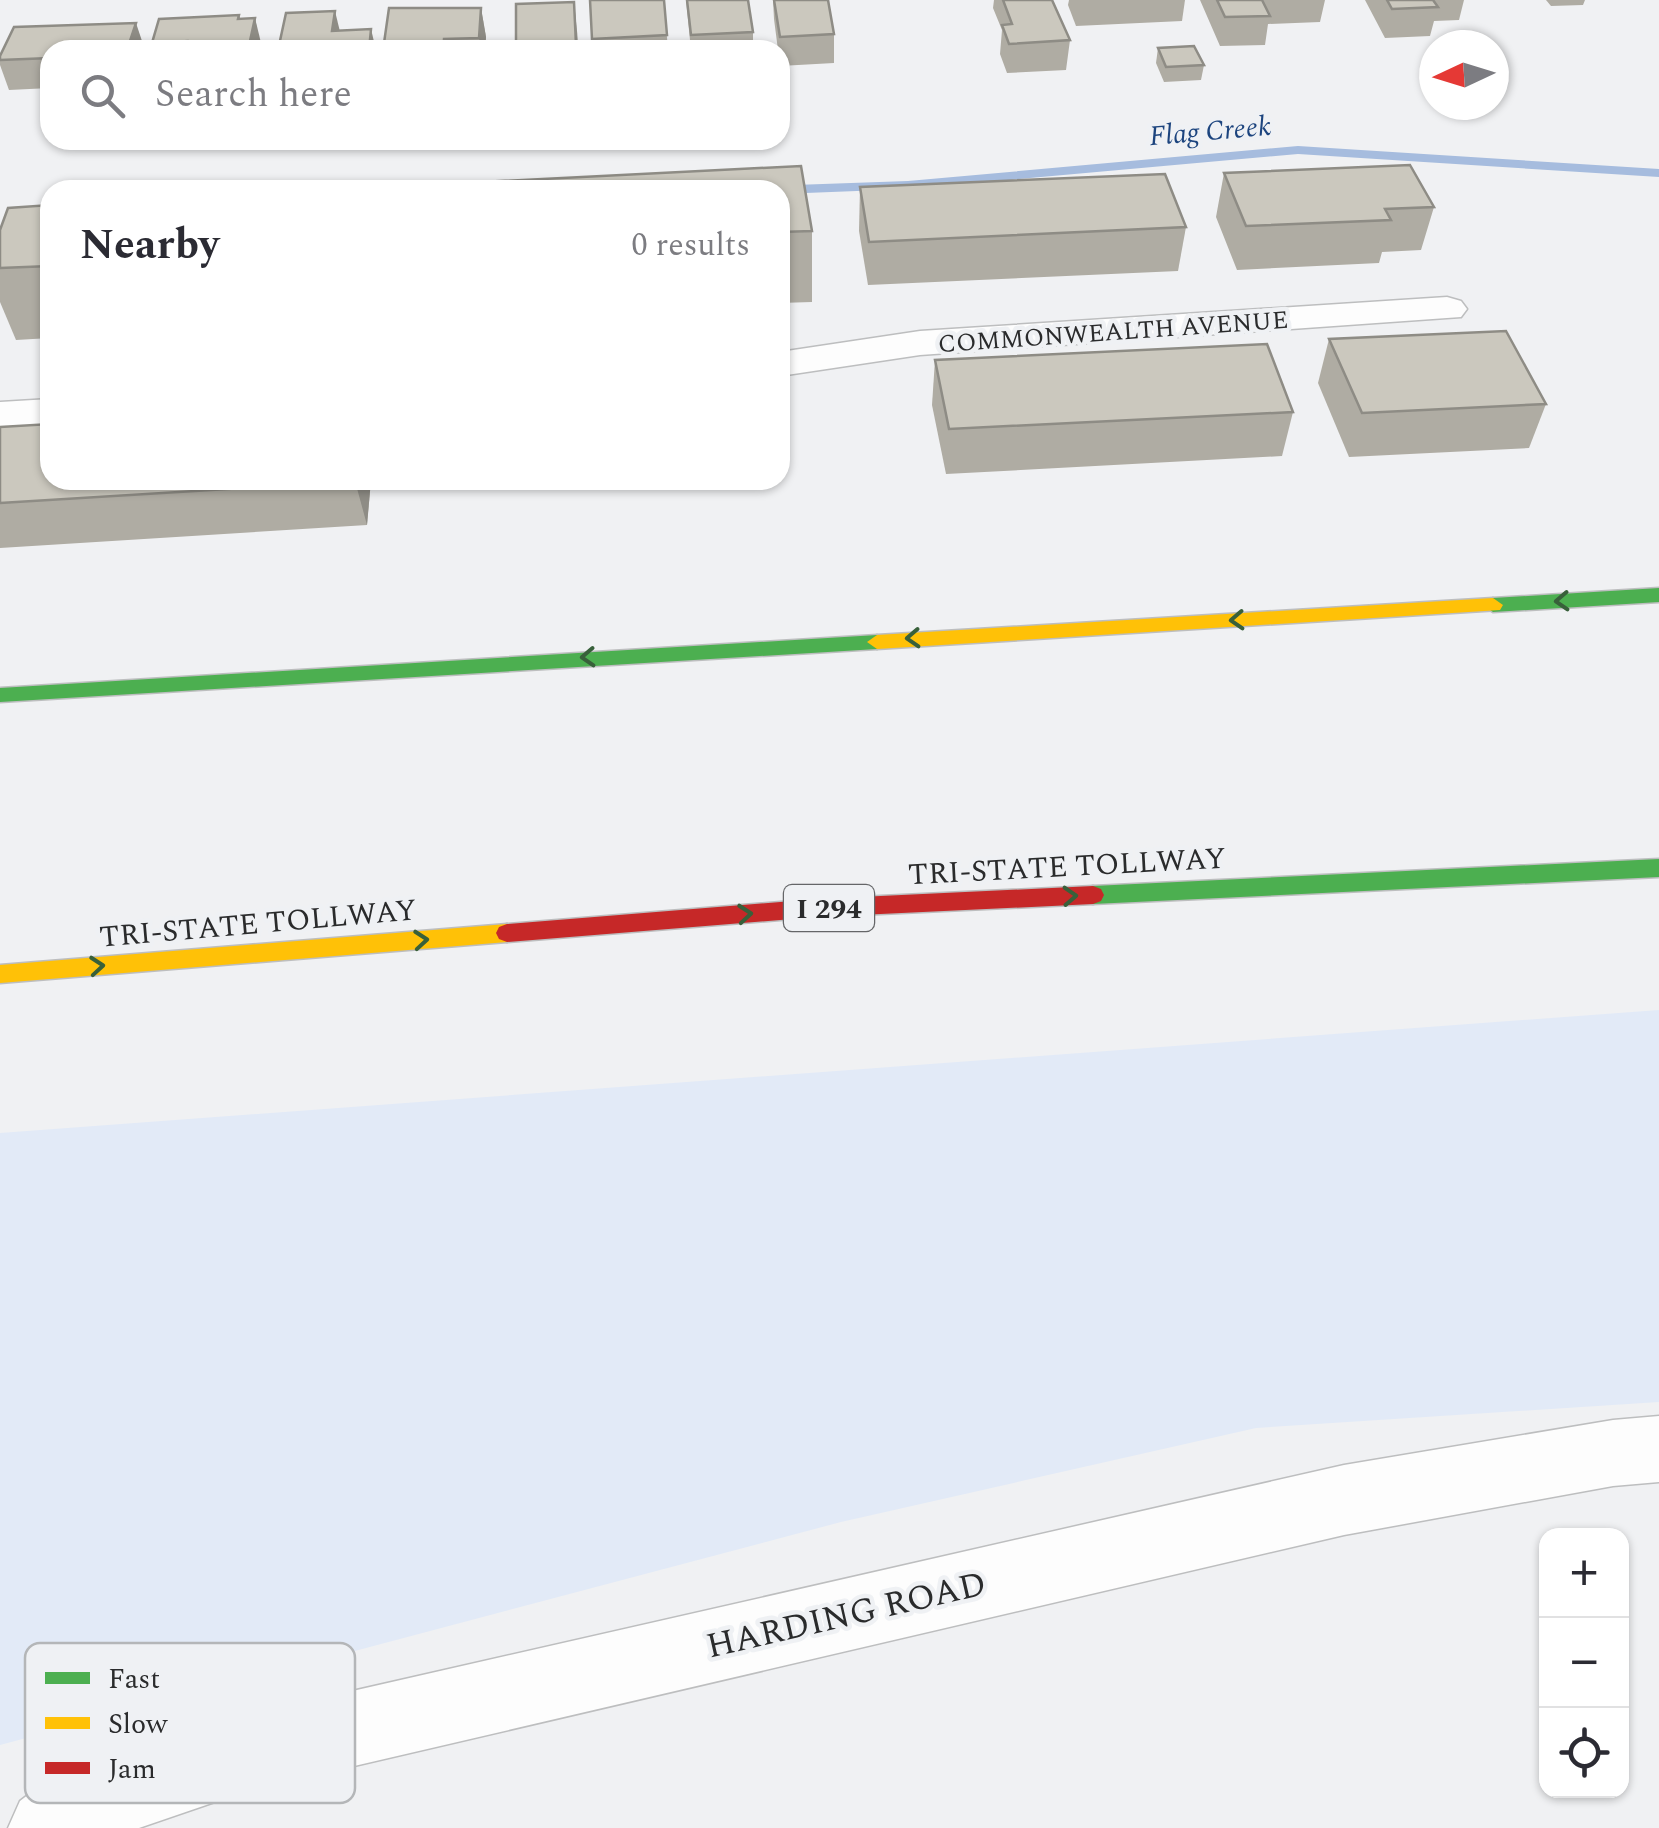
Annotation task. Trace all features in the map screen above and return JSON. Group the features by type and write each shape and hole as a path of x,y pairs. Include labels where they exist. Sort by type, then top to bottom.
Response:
{"highway":[{"path":"0,695 1659,596"},
{"name":"TRI-STATE TOLLWAY","path":"0,974 817,908 1659,868"}],"street":[{"name":"COMMONWEALTH AVENUE","path":"790,362 920,343 1447,309"},
{"path":"0,415 40,413"},
{"name":"HARDING ROAD","path":"355,1727 1344,1500 1613,1453 1659,1450"},
{"name":"HARDING ROAD","path":"47,1828 64,1816 101,1803"}],"shaded area":[{"path":"1659,1010 1659,1402 1256,1428 841,1522 355,1651 355,1643 25,1643 25,1738 0,1745 0,1133"}],"building":[{"path":"590,0 664,0 667,35 592,39"},
{"path":"687,0 748,0 753,32 691,35"},
{"path":"774,0 828,0 834,34 780,37"},
{"path":"1003,0 1052,0 1070,40 1009,44 1002,25 1012,24"},
{"path":"1217,0 1262,0 1270,16 1225,17"},
{"path":"1387,0 1433,0 1438,7 1392,9"},
{"path":"574,2 576,40 516,40 516,4"},
{"path":"389,8 481,8 479,38 384,40"},
{"path":"335,11 332,31 371,29 370,40 280,40 286,13"},
{"path":"239,15 238,19 255,18 250,40 153,40 159,19"},
{"path":"136,23 130,40 40,40 40,58 0,60 14,27"},
{"path":"1194,46 1204,65 1166,67 1158,48"},
{"path":"1410,165 1434,207 1385,209 1391,220 1246,226 1224,173"},
{"path":"801,166 812,231 790,232 790,180 522,180"},
{"path":"1165,174 1186,227 869,242 860,187"},
{"path":"40,206 40,266 0,268 0,230 8,208"},
{"path":"1506,331 1546,404 1362,413 1329,339"},
{"path":"1267,344 1293,412 949,429 935,360"},
{"path":"40,425 40,490 210,490 0,503 0,427"}],"waterway":[{"name":"Flag Creek","path":"790,189 908,185 1298,150 1659,173"}],"traffic: fast":[{"path":"1493,605 1659,595"},
{"path":"0,695 877,642"},
{"path":"1093,895 1659,868"}],"traffic: slow":[{"path":"877,642 1493,605"},
{"path":"0,974 507,933"}],"traffic: jam":[{"path":"507,933 817,908 1093,895"}]}
